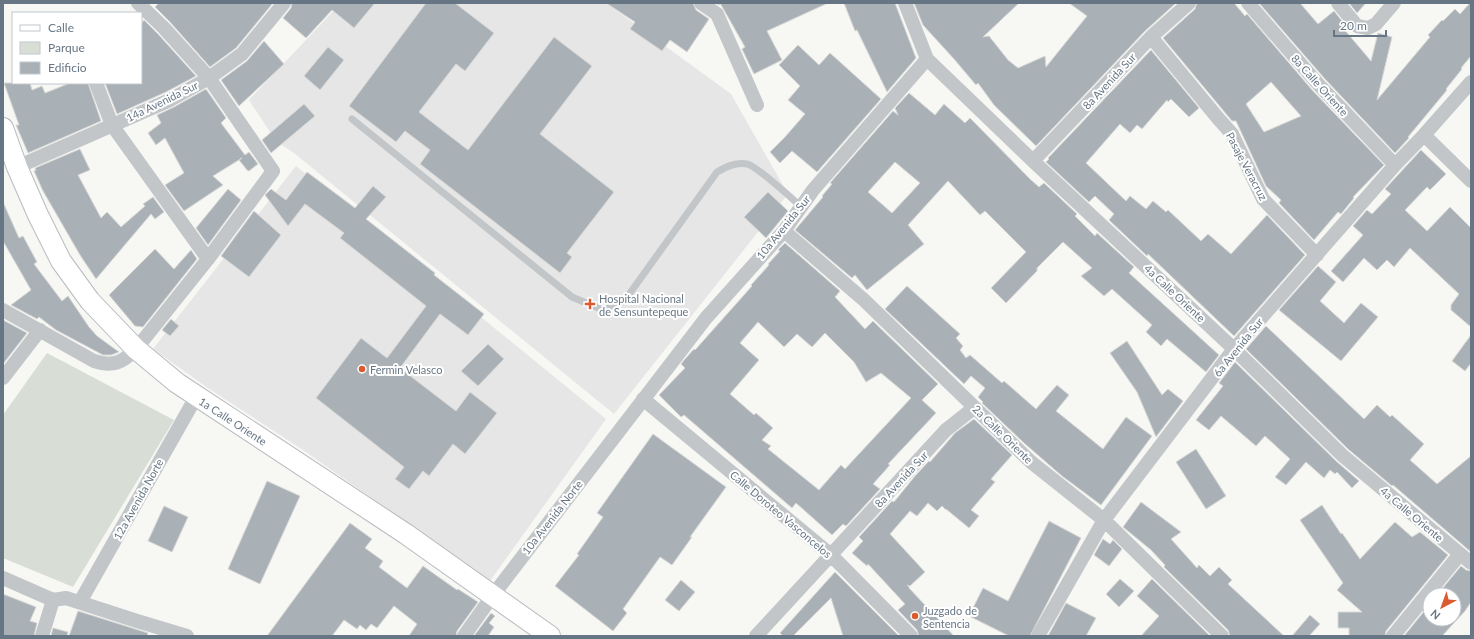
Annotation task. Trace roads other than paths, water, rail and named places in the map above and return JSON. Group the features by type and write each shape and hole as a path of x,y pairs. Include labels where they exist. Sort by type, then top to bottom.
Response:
{"street":[{"name":"14a Avenida Sur","path":"17,167 170,100 209,78 242,54 284,3"},
{"path":"701,3 717,14 757,105"},
{"name":"4a Calle Oriente","path":"905,3 927,59 1033,161 1234,349 1342,455 1471,563"},
{"name":"8a Avenida Sur","path":"1033,161 1151,36 1189,3"},
{"name":"8a Calle Oriente","path":"1248,3 1319,85 1395,165"},
{"path":"1338,3 1357,26 1368,28 1376,24 1394,3"},
{"path":"3,310 94,361 105,364 116,363 126,359 136,349 208,259 273,171 209,78 140,4"},
{"name":"Pasaje Veracruz","path":"1151,36 1232,134 1263,199 1316,255"},
{"name":"10a Avenida Sur","path":"643,399 706,318 784,231 813,190 927,59"},
{"name":"6a Avenida Sur","path":"1038,636 1104,520 1234,349 1395,165 1471,82"},
{"path":"96,84 112,125 208,259"},
{"name":"1a Calle Oriente","path":"3,128 17,167 44,228 61,261 90,301 136,349 156,367 196,397 341,490 550,636"},
{"path":"1424,135 1471,181"},
{"name":"2a Calle Oriente","path":"784,231 864,300 1031,462 1104,520 1222,636"},
{"path":"3,378 40,330"},
{"name":"12a Avenida Norte","path":"80,602 196,397"},
{"name":"Calle Doroteo Vasconcelos","path":"643,399 831,555 911,636"},
{"name":"10a Avenida Norte","path":"464,636 492,595 643,399"},
{"name":"8a Avenida Sur","path":"756,636 946,430 975,408"},
{"path":"1393,636 1460,554"},
{"path":"3,578 53,600 66,598 137,622 187,636"},
{"path":"42,636 53,600"}],"lane":[{"path":"352,119 572,297 604,310 625,300 717,172 732,164 748,164 780,188 801,207"}],"place":[{"name":"Hospital Nacional de Sensuntepeque","path":"590,304"},
{"name":"Fermin Velasco","path":"362,369"},
{"name":"Juzgado de Sentencia","path":"915,616"}]}
